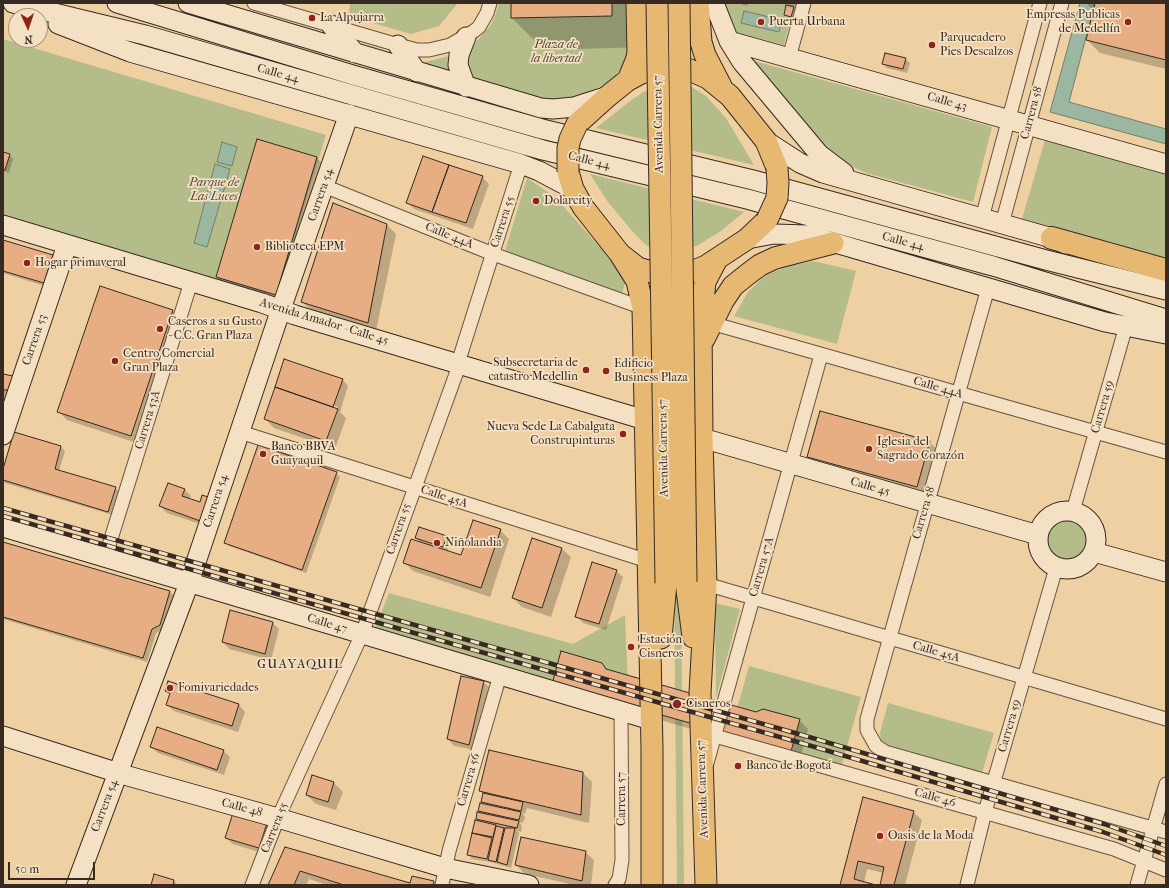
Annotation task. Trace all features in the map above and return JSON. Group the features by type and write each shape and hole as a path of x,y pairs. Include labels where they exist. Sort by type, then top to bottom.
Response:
{"highway":[{"path":"1052,238 1166,270"}],"main road":[{"name":"Calle 44","path":"5,3 18,8"},
{"name":"Calle 44","path":"13,3 145,35 543,150 747,200 994,266 1166,319"},
{"name":"Calle 44","path":"118,3 353,75 542,129 753,180 1046,260 1166,290"},
{"path":"188,3 529,106 553,109 574,107 608,96"},
{"path":"628,80 638,53 637,3"},
{"name":"Avenida Carrera 57","path":"652,749 666,583 657,3"},
{"name":"Avenida Carrera 57","path":"679,3 700,693 708,734 702,780 706,885"},
{"path":"698,3 701,42 705,56 723,88 766,141 777,168 778,184 776,198 767,220 747,239 717,259 694,271 665,274 638,268 620,254 583,207 570,180 568,148 577,124 628,80 650,69 666,67 685,68 708,78 723,88"},
{"path":"714,3 729,41 746,67 819,154 840,172 871,186"},
{"name":"Calle 44","path":"48,20 130,52 522,164 570,180"},
{"path":"331,25 355,53"},
{"path":"466,37 458,55 458,65 466,87"},
{"name":"Calle 43","path":"729,41 1166,164"},
{"path":"398,45 417,72"},
{"name":"Carrera 54","path":"76,885 189,583 281,309 349,114"},
{"path":"766,141 811,168 1052,238 1166,285"},
{"name":"Avenida Amador - Calle 45","path":"3,225 281,309 295,315 645,420"},
{"name":"Calle 44","path":"747,239 785,233 808,236 1105,322 1166,334"},
{"path":"701,345 711,323 733,286 760,265 782,256 833,243"},
{"name":"Carrera 53","path":"3,435 67,244"},
{"name":"Avenida Carrera 57","path":"620,254 637,281 643,308 652,749 652,885"},
{"name":"Avenida Carrera 57","path":"696,583 702,438 702,302 704,286 717,259"},
{"name":"Calle 45","path":"702,438 1038,535"},
{"path":"1058,512 1072,512 1083,516 1090,523 1095,532 1096,542 1094,552 1085,563 1078,567 1064,569 1056,568 1044,558 1040,552 1038,535 1045,521 1051,516 1058,512"},
{"name":"Calle 47","path":"3,527 651,720"},
{"path":"1094,552 1166,572"},
{"name":"Calle 48","path":"3,736 118,772 278,818 444,877 529,885"}],"street":[{"path":"254,3 417,50 429,50 450,45 466,37 479,27 487,13 490,3"},
{"path":"788,58 804,3"},
{"name":"Carrera 58","path":"982,218 1040,3"},
{"name":"Carrera 58","path":"1002,224 1062,3"},
{"name":"Carrera 55","path":"252,885 278,818 362,634 456,374 458,363 492,254 522,164"},
{"name":"Calle 44A","path":"324,186 492,254 643,308"},
{"name":"Carrera 53A","path":"105,558 191,282"},
{"name":"Carrera 58","path":"988,288 867,719 867,730 870,738 876,746 885,752 994,783"},
{"name":"Calle 44A","path":"711,323 1166,452"},
{"name":"Carrera 59","path":"1072,512 1126,326"},
{"name":"Carrera 57A","path":"708,734 753,598 821,355"},
{"name":"Calle 45A","path":"240,432 648,561"},
{"name":"Carrera 59","path":"967,885 985,812 1056,568"},
{"name":"Calle 45A","path":"696,583 753,598 1166,719"},
{"name":"Carrera 56","path":"444,877 500,675"},
{"name":"Carrera 57","path":"615,885 619,879 622,860 621,711"},
{"name":"Calle 46","path":"708,734 1114,849 1166,870"},
{"path":"994,783 1166,832"},
{"path":"1137,885 1166,784"}],"green space":[{"path":"350,3 458,3 439,26 411,34 349,16"},
{"name":"Plaza de la libertad","path":"499,3 627,3 629,41 626,60 611,82 567,101 549,102 475,81 469,73 466,62 468,51 490,26"},
{"path":"723,3 795,3 784,45 730,31"},
{"name":"Parque de Las Luces","path":"3,39 8,40 8,48 33,48 326,135 276,297 3,214"},
{"path":"453,55 456,74 421,63"},
{"path":"751,60 992,127 973,202 866,173 845,163 825,148"},
{"path":"678,85 690,86 706,96 726,118 754,165 596,128 645,91"},
{"path":"1045,140 1166,175 1166,260 1022,219"},
{"path":"590,174 744,212 721,231 698,245 681,252 669,253 655,250 646,245 633,232 608,202"},
{"path":"527,178 555,197 609,257 625,283 622,294 505,251"},
{"path":"813,261 856,271 837,344 734,316 748,292 766,275 788,266"},
{"path":"1067,518 1079,522 1085,528 1089,540 1085,552 1079,558 1067,562 1055,558 1049,552 1045,540 1049,528 1055,522"},
{"path":"674,583 681,583 684,885 677,885"},
{"path":"389,593 573,644 625,615 629,707 373,632"},
{"path":"715,603 740,609 716,698"},
{"path":"749,666 861,697 841,768 729,737"},
{"path":"888,703 994,733 982,773 886,746 881,741 880,733"}],"shaded area":[{"path":"1080,3 1095,3 1069,102 1166,129 1166,144 1050,112"},
{"name":"Puerta Urbana","path":"744,11 782,20 779,32 741,23"},
{"path":"222,142 237,147 232,166 217,162"},
{"path":"215,164 230,169 207,247 194,243"}],"building":[{"path":"511,3 612,3 612,16 511,18"},
{"name":"Empresas Publicas de Medellín","path":"1095,3 1166,3 1166,60 1086,40"},
{"path":"786,5 794,7 791,17 784,15"},
{"path":"885,53 906,58 903,69 882,64"},
{"name":"Biblioteca EPM","path":"257,139 317,157 276,295 216,277"},
{"path":"3,152 10,154 5,170 3,169"},
{"path":"423,156 449,165 432,212 406,203"},
{"path":"449,165 483,176 466,223 432,212"},
{"path":"333,203 387,224 368,323 301,302"},
{"name":"Hogar primaveral","path":"3,240 53,255 44,283 3,271"},
{"name":"Centro Comercial Gran Plaza","path":"100,286 173,310 131,436 57,412"},
{"path":"284,359 343,379 333,407 275,387"},
{"path":"3,374 13,376 8,390 3,390"},
{"path":"275,387 338,409 326,441 264,419"},
{"name":"Iglesia del Sagrado Corazón","path":"820,411 930,441 917,487 807,457"},
{"path":"14,432 61,446 55,469 116,487 108,512 3,480 3,469"},
{"path":"258,445 337,472 302,570 224,543"},
{"path":"168,483 185,489 182,496 200,502 202,495 211,498 203,522 159,506"},
{"path":"473,520 501,529 481,588 403,563 411,539 461,555"},
{"path":"419,527 447,536 443,547 415,538"},
{"path":"532,538 562,548 542,608 512,598"},
{"path":"3,542 170,591 160,625 152,629 143,658 3,617"},
{"path":"592,562 617,570 599,624 575,617"},
{"path":"230,610 273,622 265,654 222,642"},
{"name":"Cisneros","path":"561,651 602,663 606,669 756,712 763,709 800,719 790,755 750,740 598,697 551,688"},
{"path":"461,676 484,681 469,745 447,739"},
{"path":"168,681 239,704 232,726 166,705 170,693 165,691"},
{"path":"157,727 224,750 217,770 150,747"},
{"path":"489,750 583,772 581,815 479,791"},
{"path":"312,775 334,782 328,802 306,795"},
{"path":"483,793 523,802 521,811 481,802"},
{"name":"Oasis de la Moda","path":"863,797 914,811 894,885 880,885 884,867 858,861 854,879 876,885 840,885"},
{"path":"480,803 521,812 519,820 478,811"},
{"path":"477,812 519,821 517,828 476,819"},
{"path":"233,813 267,823 259,848 225,838"},
{"path":"475,820 496,825 493,837 472,833"},
{"path":"496,826 504,828 496,862 488,860"},
{"path":"505,828 515,828 507,865 497,862"},
{"path":"472,833 492,838 487,859 467,855"},
{"path":"521,837 586,851 582,881 515,865"},
{"path":"285,847 410,883 412,876 434,881 433,885 344,885 300,871 294,885 268,885"},
{"path":"154,874 174,880 173,885 151,885"}],"railway":[{"path":"3,508 809,737 1104,824 1166,846"},
{"path":"3,516 808,745 1103,832 1166,855"}],"place":[{"name":"La Alpujarra","path":"312,18"},
{"name":"Puerta Urbana","path":"761,22"},
{"name":"Empresas Publicas de Medellín","path":"1128,22"},
{"name":"Parqueadero Pies Descalzos","path":"932,45"},
{"name":"Dolarcity","path":"536,201"},
{"name":"Biblioteca EPM","path":"257,247"},
{"name":"Hogar primaveral","path":"27,263"},
{"name":"Caseros a su Gusto - C.C. Gran Plaza","path":"160,329"},
{"name":"Centro Comercial Gran Plaza","path":"115,361"},
{"name":"Subsecretaria de catastro Medellin","path":"586,370"},
{"name":"Edificio Business Plaza","path":"606,371"},
{"name":"Nueva Sede La Cabalgata Construpinturas","path":"623,434"},
{"name":"Iglesia del Sagrado Corazón","path":"869,449"},
{"name":"Banco BBVA Guayaquil","path":"263,454"},
{"name":"Niñolandia","path":"437,543"},
{"name":"Estación Cisneros","path":"631,647"},
{"name":"Fomivariedades","path":"170,688"},
{"name":"Cisneros","path":"677,704"},
{"name":"Banco de Bogotá","path":"738,766"},
{"name":"Oasis de la Moda","path":"880,836"}],"district":[{"name":"GUAYAQUIL","path":"300,665"}]}
